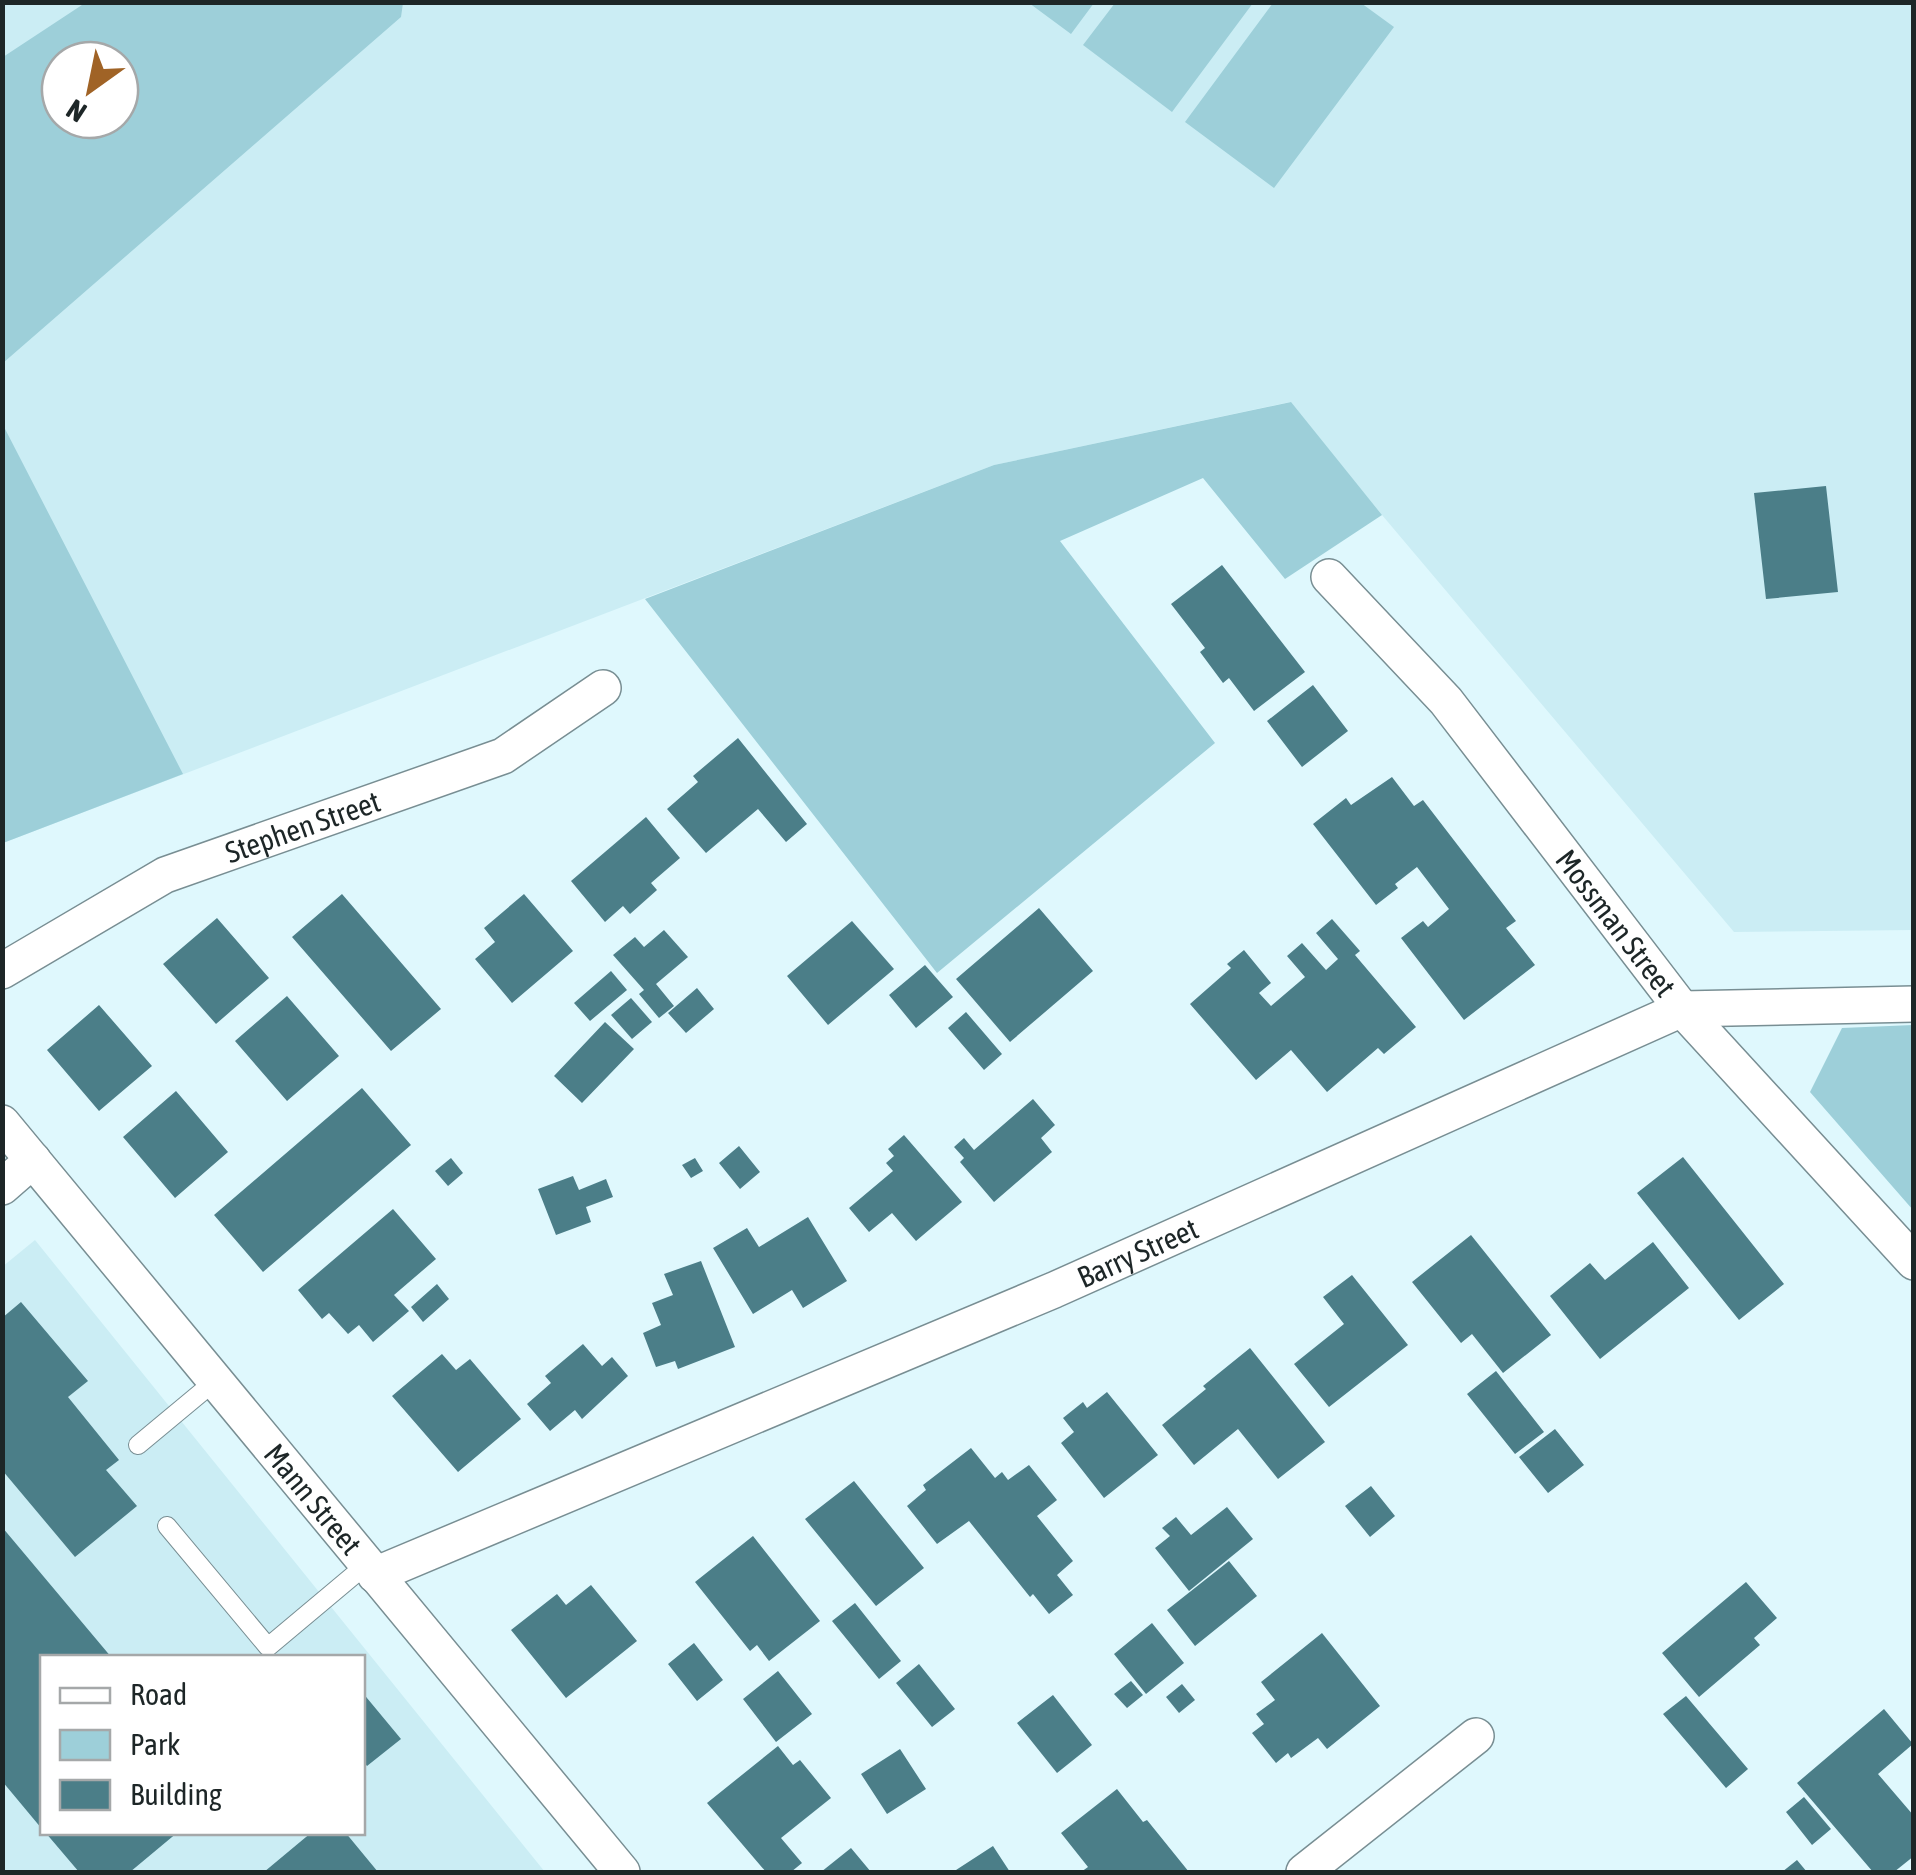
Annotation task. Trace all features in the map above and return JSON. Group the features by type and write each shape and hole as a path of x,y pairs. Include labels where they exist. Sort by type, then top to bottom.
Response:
{"street":[{"name":"Mossman Street","path":"1329,576 1446,701 1682,1009 1914,1262"},
{"name":"Stephen Street","path":"2,971 165,875 199,860 504,756 602,688"},
{"name":"Barry Street","path":"371,1570 1054,1290 1682,1009 1914,1004"},
{"name":"Mann Street","path":"2,1123 622,1872"},
{"path":"2,1186 33,1160"},
{"path":"1304,1872 1476,1736"}],"lane":[{"path":"138,1444 215,1381"},
{"path":"167,1526 268,1647 371,1570"}],"shaded area":[{"path":"3,3 1913,3 1913,930 1734,932 1290,402 994,465 3,843"},
{"path":"35,1240 545,1872 3,1872 2,1267"}],"green space":[{"path":"1115,2 1253,3 1172,112 1083,45"},
{"path":"85,3 403,3 401,17 3,363 3,57"},
{"path":"1029,3 1094,3 1071,34"},
{"path":"1273,3 1361,3 1394,27 1274,188 1185,122"},
{"path":"1291,402 1382,515 1285,579 1203,478 1060,541 1215,743 937,973 645,599 994,465"},
{"path":"3,425 183,774 2,843"},
{"path":"1914,1025 1913,1210 1810,1092 1842,1028"}],"building":[{"path":"1826,486 1838,592 1766,599 1754,493"},
{"path":"1222,565 1305,672 1254,711 1229,678 1223,683 1200,652 1205,648 1171,604"},
{"path":"1313,685 1348,731 1302,767 1267,721"},
{"path":"738,738 807,824 786,842 758,809 706,853 667,809 698,782 693,776"},
{"path":"1392,777 1414,806 1423,800 1516,921 1506,928 1535,965 1464,1020 1401,938 1423,921 1428,927 1449,909 1417,867 1376,905 1313,824 1346,798 1351,805"},
{"path":"646,817 680,858 651,883 657,890 630,914 623,906 605,922 571,881"},
{"path":"342,894 441,1009 391,1051 292,937"},
{"path":"524,894 573,951 512,1003 475,959 495,942 484,928"},
{"path":"1039,908 1093,971 1010,1042 956,979"},
{"path":"217,918 269,978 216,1024 163,964"},
{"path":"1332,919 1360,951 1355,955 1416,1027 1384,1054 1378,1048 1327,1092 1291,1050 1256,1080 1190,1004 1231,968 1227,964 1244,950 1271,983 1259,993 1271,1006 1305,977 1287,956 1302,943 1326,970 1338,959 1316,933"},
{"path":"852,921 894,969 828,1025 787,976"},
{"path":"664,930 688,957 656,984 674,1006 659,1018 639,994 644,990 613,955 635,937 644,947"},
{"path":"925,965 953,997 916,1028 889,995"},
{"path":"611,971 627,990 590,1021 574,1003"},
{"path":"697,988 714,1009 686,1033 668,1013"},
{"path":"287,996 339,1056 287,1101 235,1041"},
{"path":"631,998 652,1022 632,1039 611,1015"},
{"path":"99,1005 152,1066 99,1111 47,1050"},
{"path":"966,1012 1002,1054 984,1070 948,1028"},
{"path":"605,1022 634,1049 582,1103 554,1076"},
{"path":"362,1088 411,1145 263,1272 214,1215"},
{"path":"176,1091 228,1152 175,1198 123,1137"},
{"path":"1033,1099 1055,1125 1041,1138 1052,1152 994,1202 960,1162 964,1158 954,1147 964,1138 974,1150"},
{"path":"904,1135 962,1202 916,1241 892,1213 869,1232 849,1208 893,1171 886,1163 894,1156 888,1149"},
{"path":"739,1146 760,1172 740,1189 719,1163"},
{"path":"1683,1157 1784,1284 1739,1320 1637,1193"},
{"path":"451,1158 463,1173 448,1186 435,1171"},
{"path":"695,1158 703,1171 691,1178 682,1165"},
{"path":"573,1176 579,1190 606,1179 613,1197 586,1207 591,1222 556,1235 538,1189"},
{"path":"393,1209 436,1259 394,1295 409,1311 373,1342 359,1325 348,1334 329,1313 322,1319 298,1290"},
{"path":"808,1217 847,1281 803,1308 792,1290 753,1314 713,1248 747,1228 759,1247"},
{"path":"1471,1235 1551,1335 1503,1373 1472,1334 1461,1343 1412,1282"},
{"path":"1653,1242 1689,1288 1600,1359 1550,1296 1590,1263 1605,1280"},
{"path":"701,1261 735,1347 678,1369 675,1361 656,1367 643,1333 661,1325 652,1303 673,1295 664,1274"},
{"path":"1352,1275 1408,1345 1329,1407 1294,1364 1344,1324 1323,1297"},
{"path":"437,1284 449,1299 423,1322 411,1307"},
{"path":"21,1302 88,1381 68,1397 119,1460 106,1470 137,1506 75,1557 2,1470 2,1318"},
{"path":"583,1344 602,1366 612,1357 628,1376 582,1419 575,1410 550,1431 527,1404 551,1383 545,1376"},
{"path":"1250,1348 1325,1442 1278,1479 1238,1429 1194,1465 1162,1425"},
{"path":"442,1354 456,1370 470,1359 521,1419 458,1472 392,1396"},
{"path":"1496,1371 1544,1432 1515,1454 1467,1394"},
{"path":"1107,1392 1158,1455 1104,1498 1061,1443 1074,1432 1063,1418 1083,1402 1087,1408"},
{"path":"1555,1429 1584,1465 1548,1493 1519,1457"},
{"path":"971,1448 995,1478 1002,1472 1008,1480 1029,1465 1057,1500 1037,1516 1073,1561 1057,1575 1073,1595 1049,1614 1033,1594 1030,1597 969,1521 937,1544 907,1506 926,1490 923,1485"},
{"path":"854,1481 924,1568 876,1606 805,1519"},
{"path":"1371,1486 1395,1516 1370,1537 1345,1506"},
{"path":"1227,1507 1253,1539 1189,1591 1155,1548 1170,1536 1162,1528 1176,1517 1191,1535"},
{"path":"2,1527 109,1655 40,1655 40,1827 2,1781"},
{"path":"753,1536 820,1621 769,1661 757,1645 750,1651 695,1582"},
{"path":"1229,1561 1257,1596 1195,1646 1167,1610"},
{"path":"1746,1582 1777,1618 1754,1638 1760,1645 1699,1697 1662,1653"},
{"path":"591,1585 637,1641 566,1698 511,1630 557,1594 566,1605"},
{"path":"855,1603 901,1661 879,1679 832,1621"},
{"path":"1152,1623 1184,1663 1146,1694 1114,1654"},
{"path":"1322,1633 1380,1706 1327,1749 1318,1738 1291,1758 1288,1753 1276,1763 1252,1733 1264,1724 1256,1714 1275,1700 1261,1682"},
{"path":"694,1643 723,1680 697,1701 668,1664"},
{"path":"919,1664 955,1709 932,1727 896,1683"},
{"path":"778,1671 812,1714 776,1742 743,1699"},
{"path":"1131,1681 1143,1695 1127,1708 1114,1694"},
{"path":"1182,1684 1195,1700 1179,1713 1166,1697"},
{"path":"1053,1695 1092,1745 1057,1773 1017,1723"},
{"path":"365,1696 401,1739 367,1766 365,1764"},
{"path":"1686,1696 1748,1769 1726,1788 1663,1714"},
{"path":"1884,1709 1913,1744 1878,1774 1914,1816 1914,1856 1894,1872 1873,1872 1797,1783"},
{"path":"778,1746 793,1765 800,1760 831,1798 781,1838 802,1863 791,1872 766,1872 707,1803"},
{"path":"900,1749 926,1789 887,1814 861,1774"},
{"path":"1117,1789 1189,1872 1081,1872 1088,1867 1061,1833"},
{"path":"1804,1797 1831,1829 1812,1845 1786,1812"},
{"path":"48,1835 174,1835 130,1872 79,1872"},
{"path":"308,1835 347,1835 378,1872 264,1872"},
{"path":"993,1846 1010,1872 957,1872 956,1870"},
{"path":"851,1848 871,1872 821,1872"},
{"path":"1797,1860 1807,1872 1782,1872"}]}
